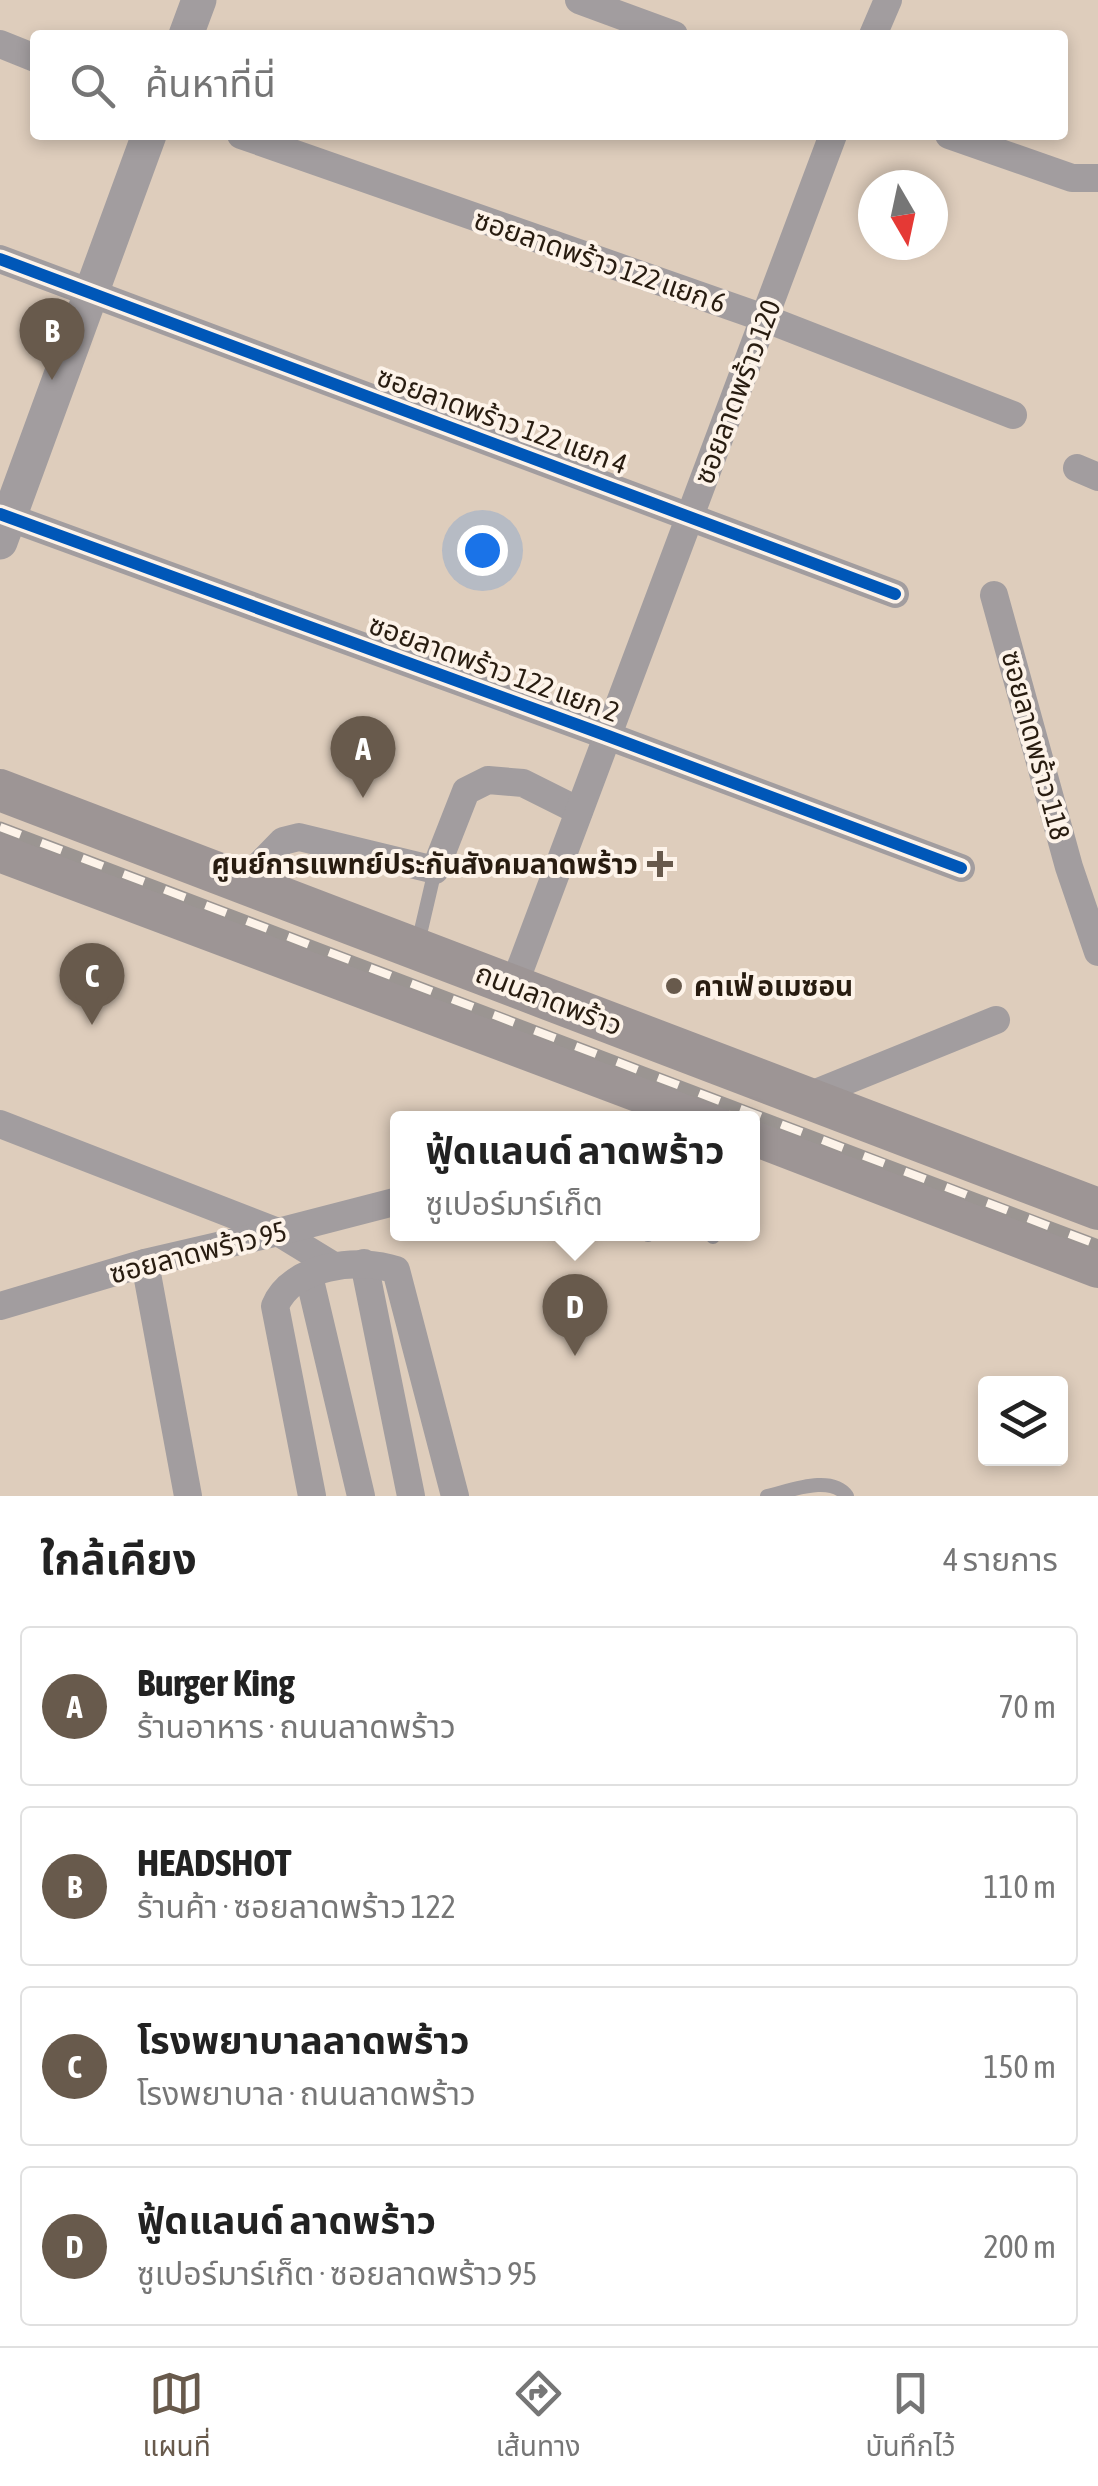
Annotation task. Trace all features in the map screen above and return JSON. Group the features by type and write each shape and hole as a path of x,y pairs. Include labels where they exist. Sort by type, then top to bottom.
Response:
{"main road":[{"name":"ถนนลาดพร้าว","path":"0,790 1098,1209"},
{"name":"ถนนลาดพร้าว","path":"0,851 691,1111"},
{"path":"760,1137 1098,1267"}],"street":[{"path":"188,30 198,0"},
{"path":"579,0 660,30"},
{"path":"875,30 888,0"},
{"path":"0,44 30,56"},
{"path":"3,524 147,140"},
{"name":"ซอยลาดพร้าว 122 แยก 6","path":"255,140 764,318 1013,416"},
{"name":"ซอยลาดพร้าว 120","path":"514,985 831,140"},
{"path":"962,140 1072,178 1098,178"},
{"name":"ซอยลาดพร้าว 122 แยก 4","path":"0,259 895,594"},
{"name":"ซอยลาดพร้าว 122 แยก 2","path":"3,524 608,736 961,868"},
{"name":"ซอยลาดพร้าว 118","path":"994,595 1069,867 1098,952"},
{"path":"242,882 282,841 300,837 435,870 466,791 488,780 523,783 579,811"},
{"path":"806,1096 996,1020"},
{"path":"0,1124 278,1232 320,1270 360,1496"},
{"name":"ซอยลาดพร้าว 95","path":"0,1306 145,1263 390,1203"},
{"path":"145,1263 188,1496"},
{"path":"364,1263 410,1496"},
{"path":"312,1496 276,1306 280,1294 320,1270 364,1263 396,1270 455,1496"}],"lane":[{"path":"416,948 435,870"},
{"path":"767,1496 833,1485 847,1496"}],"railway":[{"path":"0,827 746,1111"},
{"path":"760,1116 1098,1245"}],"cycle path":[{"path":"0,259 895,594"},
{"path":"0,514 961,868"}],"place":[{"name":"HEADSHOT","path":"52,380"},
{"name":"Burger King","path":"363,798"},
{"name":"ศูนย์การแพทย์ประกันสังคมลาดพร้าว","path":"660,864"},
{"name":"คาเฟ่ อเมซอน","path":"674,986"},
{"name":"โรงพยาบาลลาดพร้าว","path":"92,1025"},
{"name":"ฟู้ดแลนด์ ลาดพร้าว","path":"575,1356"}]}
